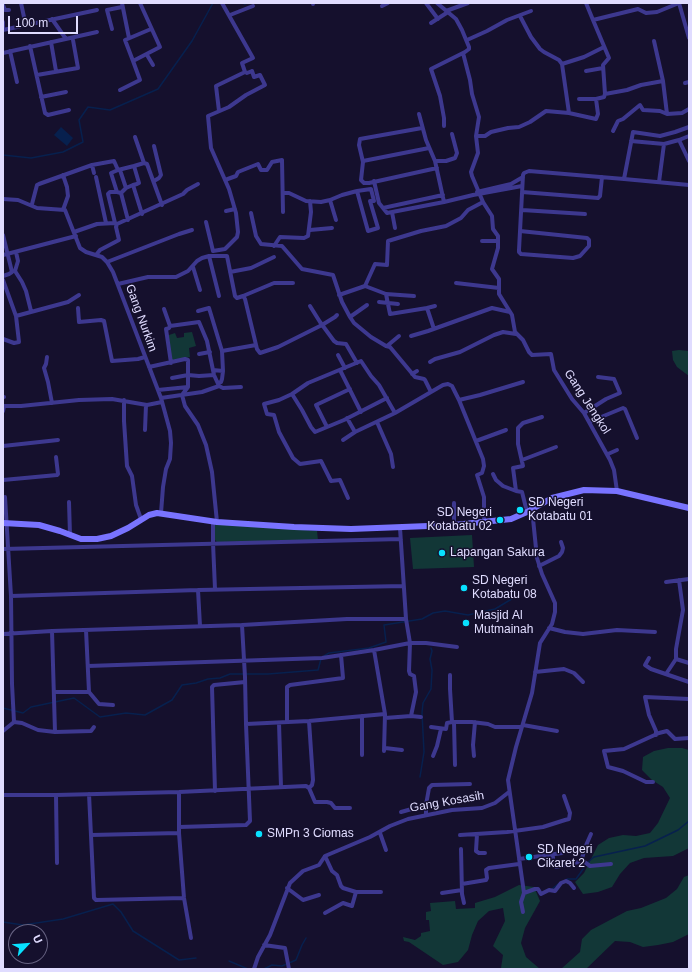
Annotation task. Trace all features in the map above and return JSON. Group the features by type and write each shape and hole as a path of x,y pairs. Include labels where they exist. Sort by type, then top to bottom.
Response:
{"main road":[{"path":"5,523 39,525 81,539 103,538 118,534 141,519 152,514 161,513 215,522 344,529 454,525 511,519 552,498 584,490 617,491 689,508"}],"street":[{"path":"21,3 24,17"},
{"path":"133,61 160,48 140,3"},
{"path":"222,3 253,58 242,63 245,72"},
{"path":"382,6 388,3"},
{"path":"426,3 438,19"},
{"path":"437,3 456,19 467,40 469,49 430,69 440,96 444,126"},
{"path":"430,23 438,19 447,11 468,3"},
{"path":"586,3 609,58 603,63 605,94"},
{"path":"593,20 638,10 646,13 657,12 679,3 689,38"},
{"path":"3,5 5,10 9,10"},
{"path":"112,29 107,10 122,5 129,38"},
{"path":"230,15 253,6"},
{"path":"3,22 3,29 97,10"},
{"path":"467,40 507,20 531,11"},
{"path":"520,16 531,37 540,49 559,60 564,67 569,113"},
{"path":"52,19 66,39"},
{"path":"120,90 140,80 125,41 151,29"},
{"path":"3,47 4,53 97,32"},
{"path":"37,75 78,68 72,40"},
{"path":"654,41 663,81 667,114"},
{"path":"51,42 56,72"},
{"path":"30,46 46,114 48,115 68,110"},
{"path":"562,64 584,57 604,47"},
{"path":"10,51 17,82"},
{"name":"Gang Jengkol","path":"463,53 472,94 479,117 476,136 478,153 472,174 483,202 492,216 492,227 498,236 497,250 492,269 499,277 499,294 512,315 516,334 523,340 527,350 532,355 551,354 554,370 572,399 584,412 608,454 614,470 617,491"},
{"path":"147,55 153,65"},
{"path":"586,71 603,68"},
{"path":"206,222 212,250 215,251 225,249 234,241 238,232 235,209 212,148 208,116 230,107 246,95 265,85 260,75 254,77 252,71 247,73 245,72 216,86 219,111"},
{"path":"579,100 596,99 604,97 605,94 663,81"},
{"path":"41,97 66,92"},
{"path":"476,136 483,136 491,132 519,127 530,122 546,111 569,113 596,118 598,114 596,99"},
{"path":"613,131 618,121 640,105 643,110 660,111 667,114 682,113 689,109"},
{"path":"419,114 422,128 437,168 444,202"},
{"path":"624,179 633,132 660,136 689,127"},
{"path":"422,128 360,139 359,145 363,161 362,180 364,183 374,182 437,168"},
{"path":"435,161 446,161 455,158 456,153 452,134"},
{"path":"659,182 662,144 660,136"},
{"path":"631,141 662,144 689,136"},
{"path":"135,138 144,162 148,165 162,205"},
{"path":"679,140 689,161"},
{"path":"154,146 161,175 154,181"},
{"path":"363,161 429,148"},
{"path":"225,180 236,176 238,172 258,164 261,170 267,170 272,162 282,160 283,212"},
{"path":"32,204 37,185 92,165 114,161 126,188"},
{"path":"128,220 111,173 144,162"},
{"path":"92,165 106,223"},
{"path":"96,255 100,250 119,240 108,194 110,192 119,193 126,188 139,183 134,166"},
{"path":"520,231 586,237 588,238 590,244 582,254 573,258 521,254 519,250 522,186 524,172 529,171 689,185"},
{"path":"63,175 68,196 63,210"},
{"path":"374,182 379,203 386,213 473,195 511,184 523,177"},
{"path":"522,192 597,198 600,196 602,177"},
{"path":"3,255 75,234 91,226 106,223 116,224 128,220 162,205 198,184"},
{"path":"133,185 142,214"},
{"path":"479,193 522,186"},
{"path":"283,193 289,193 306,201 321,202 342,195 357,191 371,188 374,200 370,202 378,228 368,231 357,191"},
{"path":"383,208 443,195"},
{"path":"3,199 18,200 32,204 37,208 63,210 66,212 82,250 102,257 107,262 192,230"},
{"path":"330,200 336,220"},
{"path":"274,246 280,237 306,237 310,230 310,201"},
{"path":"365,286 375,264 387,265 388,241 421,231 446,226 461,218 466,212 483,202"},
{"path":"226,211 235,209"},
{"path":"522,210 585,214"},
{"path":"392,212 395,228"},
{"path":"251,213 253,226 258,241 261,244 274,246 280,245 285,248 302,269 333,275 339,295 350,317 360,328 390,347 415,377 424,379 431,392"},
{"path":"310,230 332,228"},
{"path":"3,235 12,272 3,276"},
{"path":"482,241 498,241"},
{"path":"225,249 235,296 237,298 274,283 293,283"},
{"path":"16,252 18,261 15,271 26,291 31,311"},
{"path":"118,284 148,277 176,277 186,273 197,261 210,256 227,256"},
{"path":"210,256 218,296"},
{"path":"230,272 251,268 274,257"},
{"name":"Gang Nurkim","path":"107,262 118,284 162,400 171,443 170,459 166,469 163,487 161,513"},
{"path":"193,267 200,290"},
{"path":"3,280 16,316 19,342 14,343 3,339"},
{"path":"456,283 499,288"},
{"path":"339,295 365,286 386,294 414,296"},
{"path":"386,294 390,314 434,306"},
{"path":"16,316 68,302 78,295"},
{"path":"243,296 258,352 262,353 278,347 322,325 335,317 337,314"},
{"path":"379,302 398,304"},
{"path":"350,317 367,304"},
{"path":"310,306 334,341 337,343 346,344 357,363"},
{"path":"78,308 79,322 104,321 112,361 145,357"},
{"path":"3,411 4,406 112,399 146,404 182,395 202,392 218,384 222,379 222,351 209,308 198,311"},
{"path":"426,308 434,329"},
{"path":"411,336 492,308 503,312 510,312"},
{"path":"164,309 170,326"},
{"path":"172,363 166,330 170,326 199,322 210,352 218,384 223,388 241,387"},
{"path":"430,362 435,359 460,352 503,332 516,334"},
{"path":"388,346 399,336"},
{"path":"222,351 256,345"},
{"path":"199,354 210,352"},
{"path":"338,355 345,368"},
{"path":"47,357 44,368 52,403"},
{"path":"149,368 185,359 188,360 188,386 182,395 185,406 198,425 206,445 212,472 215,522 213,543 215,589"},
{"path":"348,498 340,480 331,481 322,461 314,461 303,464 297,463 285,446 278,432 274,415 266,412 264,403 276,401 292,394 308,383 362,361 368,372 376,380 395,413"},
{"path":"172,378 188,375 199,376 223,370"},
{"path":"340,370 361,412"},
{"path":"412,374 417,371"},
{"path":"584,412 606,399 620,393 614,378 598,377"},
{"path":"459,400 523,382"},
{"path":"343,440 354,432 395,413 443,385 448,384 452,386 480,451 484,466 482,473 477,476 483,492 484,522"},
{"path":"158,390 188,386"},
{"path":"327,427 316,406 350,389"},
{"path":"292,394 313,431 316,432 361,412 387,398"},
{"path":"124,400 126,466 132,476 136,505 141,519"},
{"path":"145,430 146,404"},
{"path":"589,422 623,408 625,409 637,438"},
{"path":"516,491 513,468 523,466 517,435 519,426 523,423 542,417"},
{"path":"347,418 354,432"},
{"path":"377,422 392,458 393,467"},
{"path":"476,441 506,430"},
{"path":"3,446 58,440"},
{"path":"522,460 556,447"},
{"path":"608,454 617,450"},
{"path":"3,480 57,475 56,457"},
{"path":"493,474 496,480 503,486 522,492 529,511 539,566 555,603 554,618 540,643 532,693 508,776 524,893 521,902 523,912"},
{"path":"5,497 5,549 11,596 12,714 14,722"},
{"path":"69,502 70,535"},
{"path":"454,503 454,525"},
{"path":"400,528 406,619 410,643 409,671 410,674 414,676 416,692 411,716"},
{"path":"5,549 401,539"},
{"path":"539,566 559,556 562,552 561,542"},
{"path":"666,582 689,579"},
{"path":"666,674 676,659 676,649 683,606 679,580"},
{"path":"11,596 215,589 404,586"},
{"path":"198,590 200,626"},
{"path":"3,634 242,625 347,619 406,619"},
{"path":"179,827 248,824 251,818 242,625"},
{"path":"549,628 565,632 584,634 617,630 656,632"},
{"path":"86,630 89,692 99,704 113,705"},
{"path":"52,631 55,732"},
{"path":"88,666 322,658 410,643 426,643 457,647"},
{"path":"374,650 385,716 384,750 402,750"},
{"path":"287,722 287,687 290,685 343,678 341,655"},
{"path":"649,658 645,665 651,669 689,682"},
{"path":"676,659 689,663"},
{"path":"536,672 564,669 574,673 583,682"},
{"path":"450,675 455,765"},
{"path":"215,791 212,687 214,685 245,679"},
{"path":"54,692 89,692"},
{"path":"656,735 656,730 649,715 645,697 657,696 689,698"},
{"path":"246,724 309,721 362,716 421,717"},
{"path":"362,716 362,755"},
{"path":"309,721 313,780 312,785 309,788"},
{"path":"3,731 14,722 22,723 38,730 55,732 92,731 94,727"},
{"path":"474,756 473,745 475,722"},
{"path":"431,727 446,729 447,723 475,722 496,727 522,726 557,731"},
{"path":"279,723 281,787"},
{"path":"433,756 441,729"},
{"path":"653,782 646,782 623,771 608,767 604,750 624,749 667,731 675,739 689,738"},
{"path":"426,814 428,788 432,785 470,784"},
{"path":"3,795 215,791 306,786 309,788"},
{"path":"309,788 313,800 316,802 331,803 335,808 350,808"},
{"path":"179,792 179,832 184,898 191,938"},
{"name":"Gang Kosasih","path":"255,969 287,888 297,875 319,865 325,856 380,833 390,826 426,814 452,810 482,808 495,803 509,792"},
{"path":"89,794 93,895 95,899 184,898"},
{"path":"56,795 57,863"},
{"path":"460,835 515,831 569,819 570,814 564,796"},
{"path":"401,812 426,805"},
{"path":"91,835 179,832"},
{"path":"380,833 386,850"},
{"path":"477,834 476,851 479,854 485,853"},
{"path":"584,862 586,846 591,834"},
{"path":"461,849 462,890 464,903"},
{"path":"462,884 486,880 488,878 486,870 489,868 562,854"},
{"path":"553,855 553,863 556,867 584,862 590,866 611,864"},
{"path":"325,856 332,871 337,875 343,888 356,892 381,892"},
{"path":"524,893 532,889 538,889 541,894 551,890 557,890 561,883 566,881 574,888"},
{"path":"287,888 303,900 319,895"},
{"path":"442,893 462,890"},
{"path":"325,913 343,903 352,906 356,892"},
{"path":"264,945 284,947 287,954 288,969"}],"green space":[{"path":"192,332 196,346 189,348 190,357 171,361 166,336 175,333 177,338 184,337 184,333"},
{"path":"672,351 689,351 689,376 677,367 673,360"},
{"path":"215,523 317,531 318,540 217,542 215,540"},
{"name":"Lapangan Sakura","path":"472,535 474,567 413,569 410,538"},
{"path":"668,748 682,748 689,750 689,848 673,856 644,858 630,863 620,874 612,887 598,892 583,894 575,882 584,873 598,845 609,838 623,835 636,836 650,833 658,823 670,798 663,787 652,780 642,770 643,757 654,751"},
{"path":"689,875 689,934 673,942 643,947 630,942 615,941 586,969 561,969 580,952 582,939 591,930 627,911 641,908 666,898 677,889 684,877"},
{"path":"519,885 534,887 540,901 525,928 521,943 526,957 540,969 498,969 501,968 503,955 493,946 505,921 503,908 489,911 478,921 468,950 458,962 443,965 409,942 404,941 403,937 415,940 421,936 421,933 430,931 429,920 426,920 426,912 431,911 430,903 455,901 456,909 475,908 475,903 495,897"}],"water":[{"path":"61,127 73,138 67,146 54,135"}],"waterway":[{"path":"3,155 31,158 63,152 83,142 79,120 88,107 110,110 158,89 192,41 213,3"},
{"path":"324,656 329,653 369,648 386,642 384,625 422,619 433,613 445,611 468,615 495,609 520,594"},
{"path":"420,777 424,752 422,713 423,703 431,689 431,648"},
{"path":"3,708 23,713 31,707 74,698 100,717 126,713 145,715 172,700 182,685 220,678 230,674 268,674 318,670 321,659"},
{"path":"588,862 594,857 645,846 678,830 689,821"},
{"path":"567,879 576,879 586,865"},
{"path":"552,889 558,884"},
{"path":"3,922 23,925 63,919 113,904 121,912 133,931 179,960 196,958"},
{"path":"264,969 272,965 282,966 296,960 306,938"},
{"path":"229,961 248,969"}],"place":[{"name":"SD Negeri Kotabatu 01","path":"520,510"},
{"name":"SD Negeri Kotabatu 02","path":"500,520"},
{"name":"Lapangan Sakura","path":"442,553"},
{"name":"SD Negeri Kotabatu 08","path":"464,588"},
{"name":"Masjid Al Mutmainah","path":"466,623"},
{"name":"SMPn 3 Ciomas","path":"259,834"},
{"name":"SD Negeri Cikaret 2","path":"529,857"}]}
